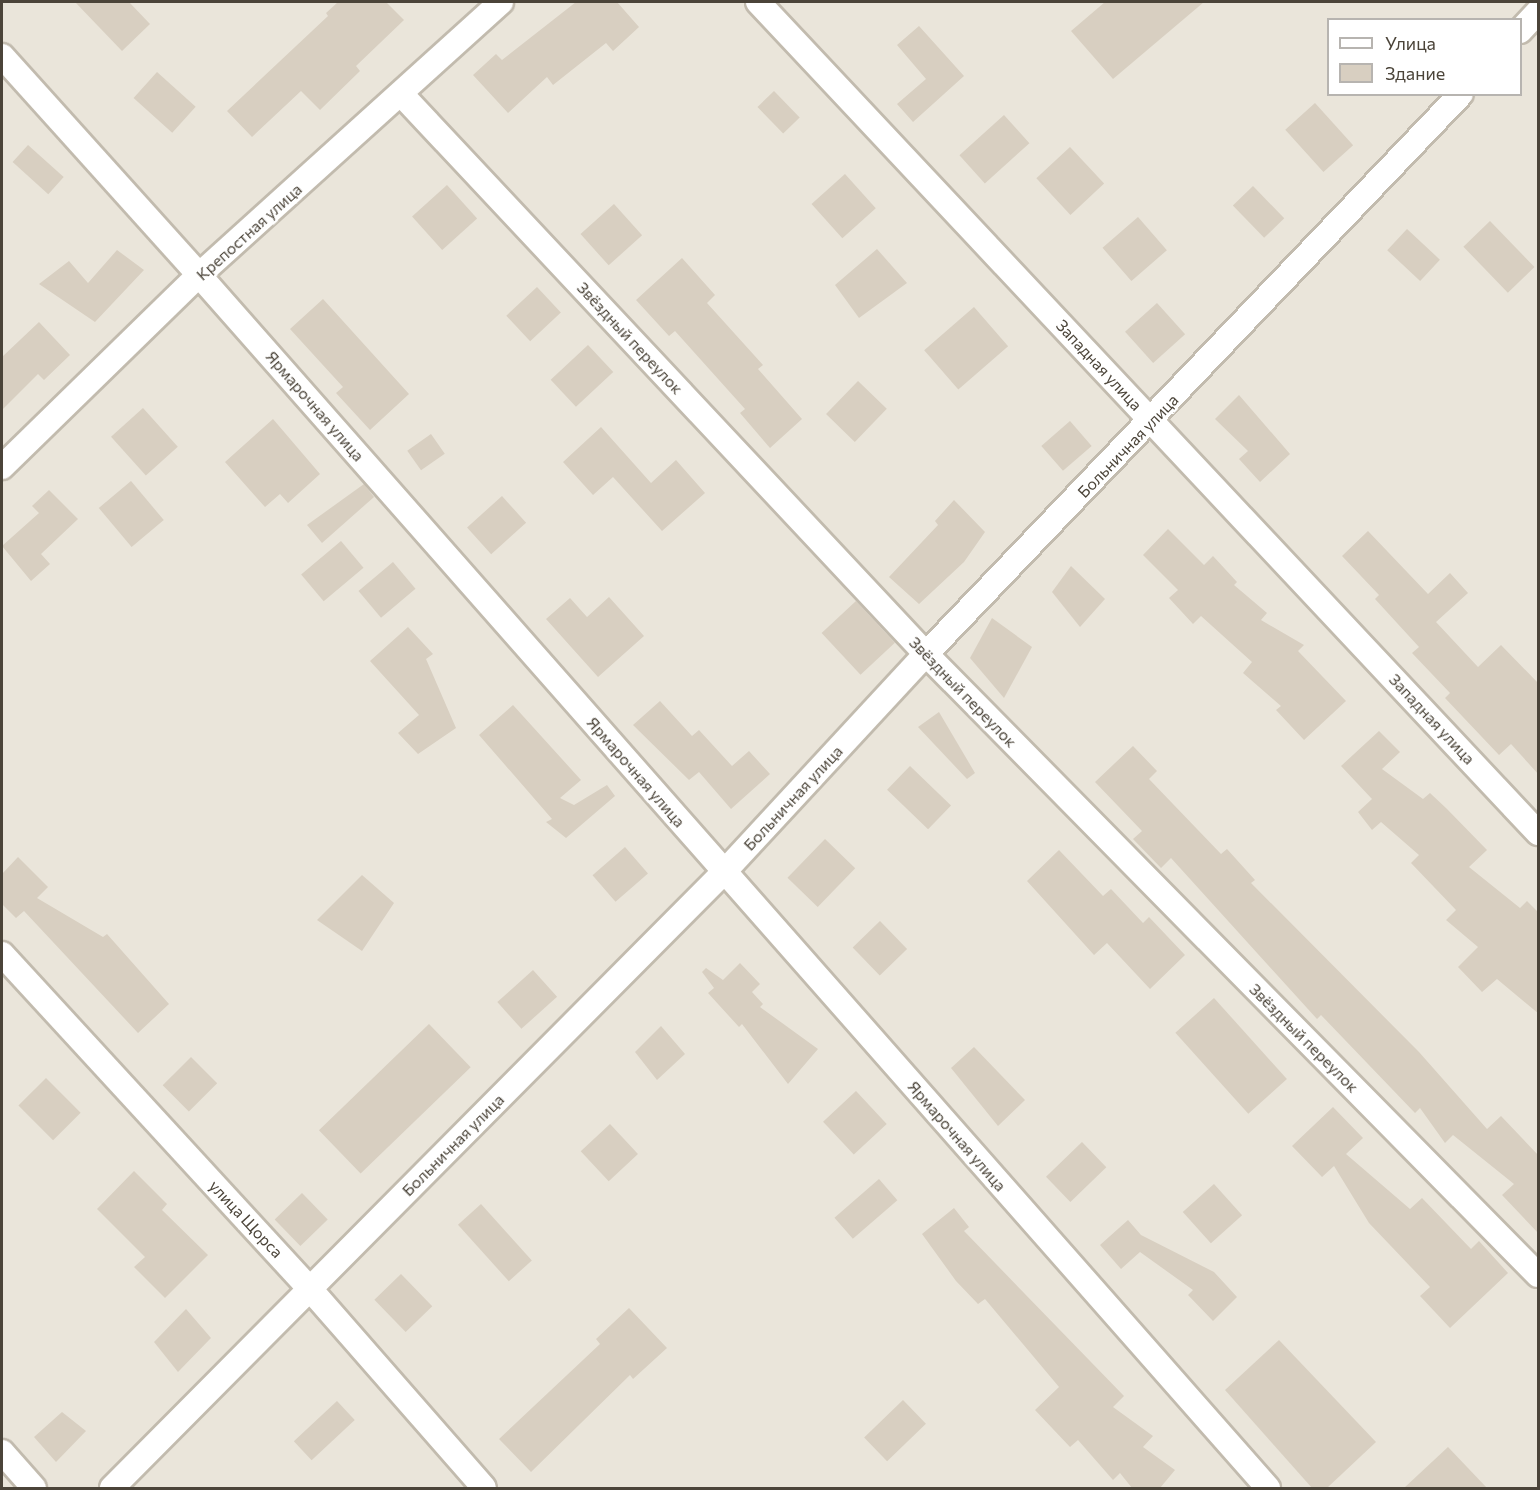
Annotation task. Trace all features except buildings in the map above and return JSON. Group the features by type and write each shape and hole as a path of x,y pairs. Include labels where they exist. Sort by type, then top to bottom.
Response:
{"street":[{"name":"Крепостная улица","path":"2,467 200,275 402,95 501,2"},
{"name":"Западная улица","path":"758,2 1539,833"},
{"path":"1522,31 1539,12"},
{"name":"Ярмарочная улица","path":"2,56 200,275 1268,1488"},
{"name":"Звёздный переулок","path":"402,95 926,654 1539,1275"},
{"name":"Больничная улица","path":"112,1488 724,872 926,654 1152,422 1459,96"},
{"name":"улица Щорса","path":"2,954 310,1289 484,1488"},
{"path":"2,1452 34,1488"}],"shaded area":[{"path":"2,2 1538,2 1538,1488 2,1488"}]}
